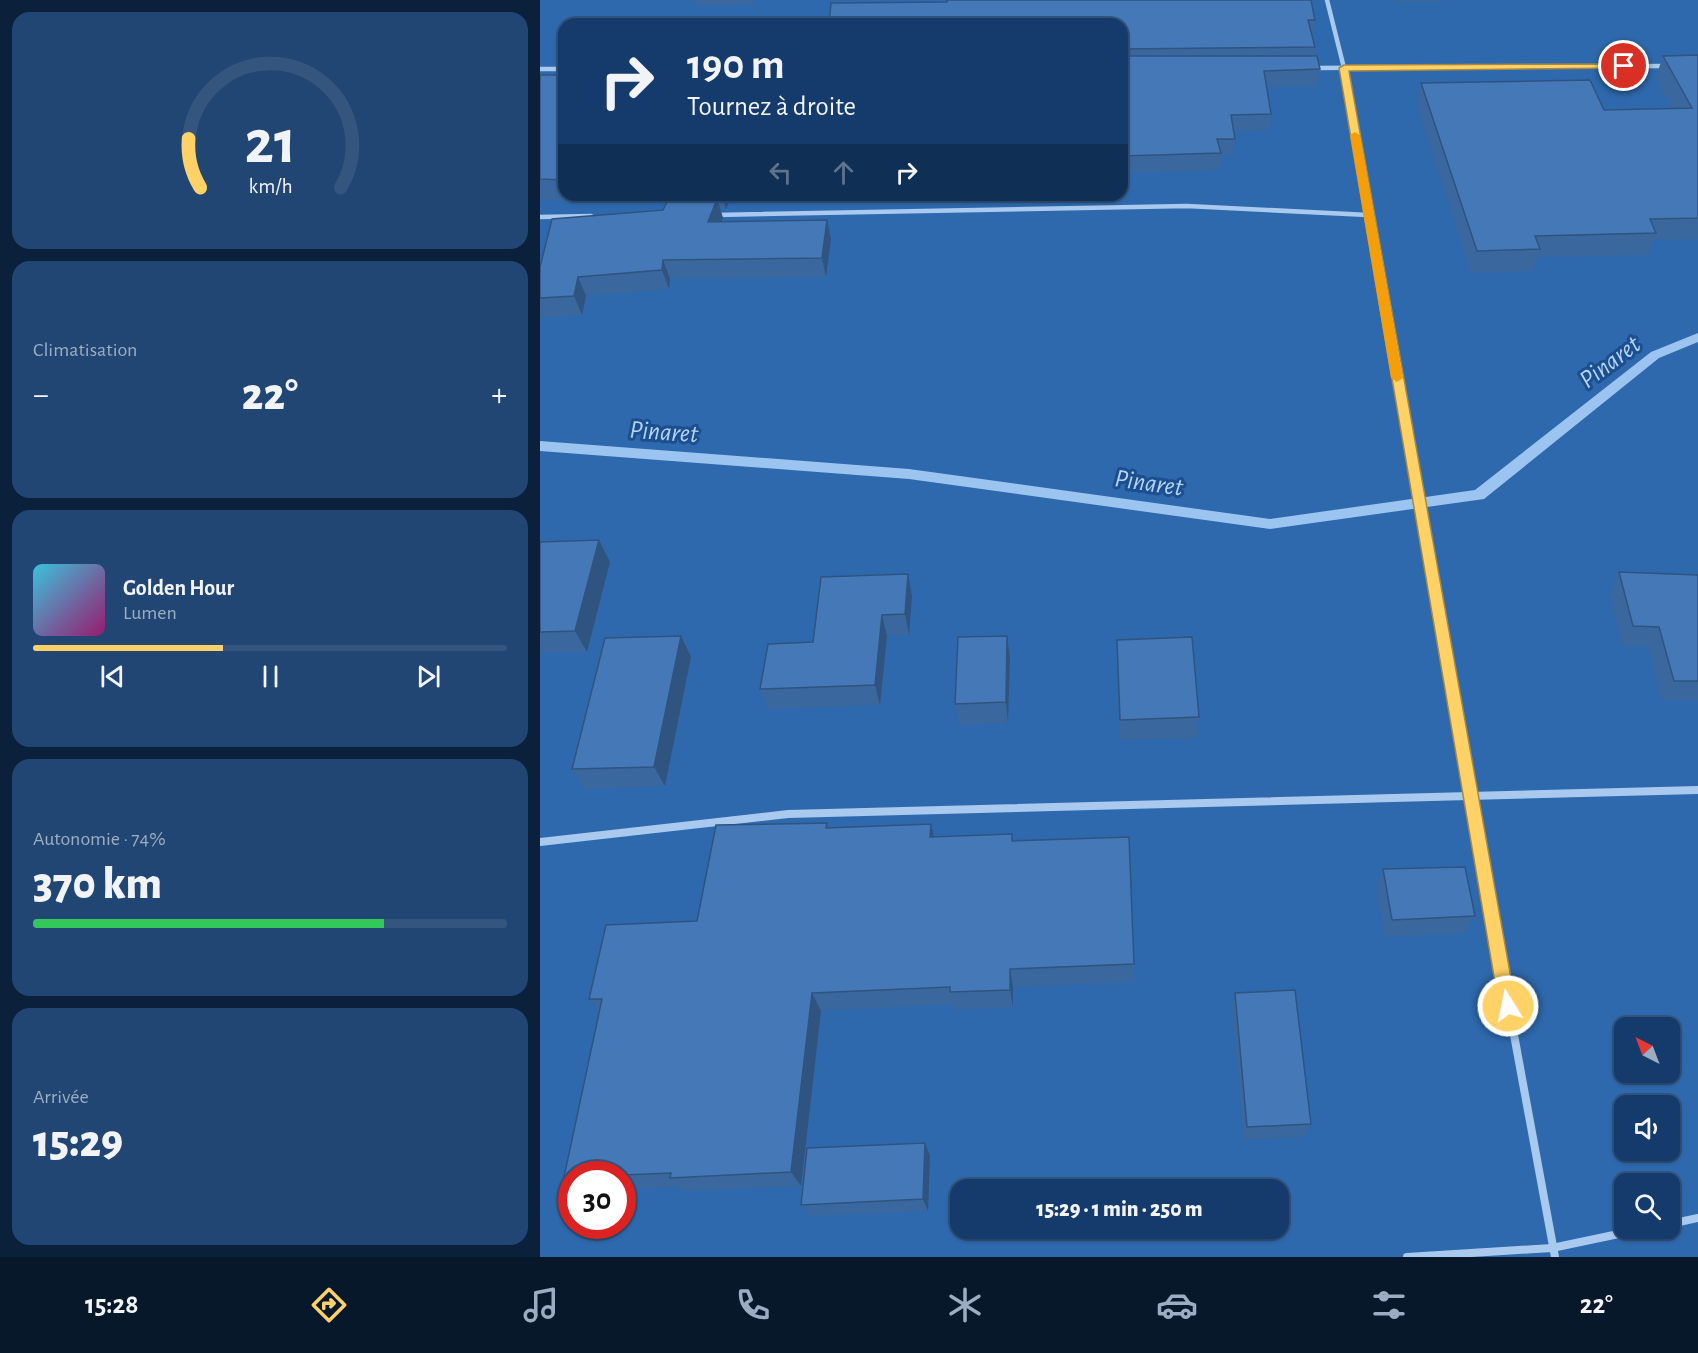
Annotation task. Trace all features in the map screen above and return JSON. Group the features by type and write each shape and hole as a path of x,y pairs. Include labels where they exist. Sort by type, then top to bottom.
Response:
{"street":[{"path":"1327,0 1344,68 1469,796 1553,1252"},
{"path":"1309,68 1670,66"},
{"path":"540,69 558,69"},
{"path":"705,215 1187,206 1368,215"},
{"path":"540,217 598,216"},
{"path":"540,842 788,814 1698,790"},
{"path":"1680,1222 1698,1218"},
{"path":"1407,1257 1553,1252 1614,1236"}],"shaded area":[{"path":"540,0 1698,0 1698,1257 540,1257"}],"building":[{"path":"947,0 1311,0 1315,20 1308,20 1315,47 1128,49 1128,18 830,18 831,3 947,2"},
{"path":"1698,55 1698,218 1650,219 1656,233 1535,236 1540,249 1477,251 1421,83 1590,80 1604,110 1692,108 1663,56"},
{"path":"1128,56 1317,56 1320,69 1264,71 1271,114 1231,115 1235,139 1217,139 1221,153 1128,156"},
{"path":"540,75 558,75 558,180 540,179"},
{"path":"668,201 716,201 708,222 827,220 822,258 663,260 662,270 578,277 574,296 540,298 540,267 552,219 663,210"},
{"path":"599,540 575,631 540,632 540,542"},
{"path":"1619,572 1698,575 1698,681 1674,681 1659,627 1633,626"},
{"path":"908,574 905,614 882,615 875,685 760,689 768,644 813,642 821,577"},
{"path":"681,636 654,767 572,769 605,638"},
{"path":"1007,636 1006,702 955,704 958,637"},
{"path":"1192,637 1199,717 1120,720 1117,640"},
{"path":"827,823 826,828 931,824 930,837 1012,834 1012,841 1129,837 1134,964 1010,969 1010,990 950,992 950,987 812,993 791,1172 670,1178 671,1173 636,1174 636,1161 567,1161 602,999 589,999 606,925 697,921 716,825"},
{"path":"1465,867 1475,916 1392,920 1383,869"},
{"path":"1295,990 1311,1124 1247,1127 1235,993"},
{"path":"925,1143 923,1199 801,1205 807,1148"}],"waterway":[{"name":"Pinaret","path":"540,446 909,474 1270,524 1479,495 1655,355 1698,337"}],"slow traffic":[{"path":"1355,135 1397,378"}],"route":[{"path":"1508,1006 1469,796 1344,68 1624,66"}]}
